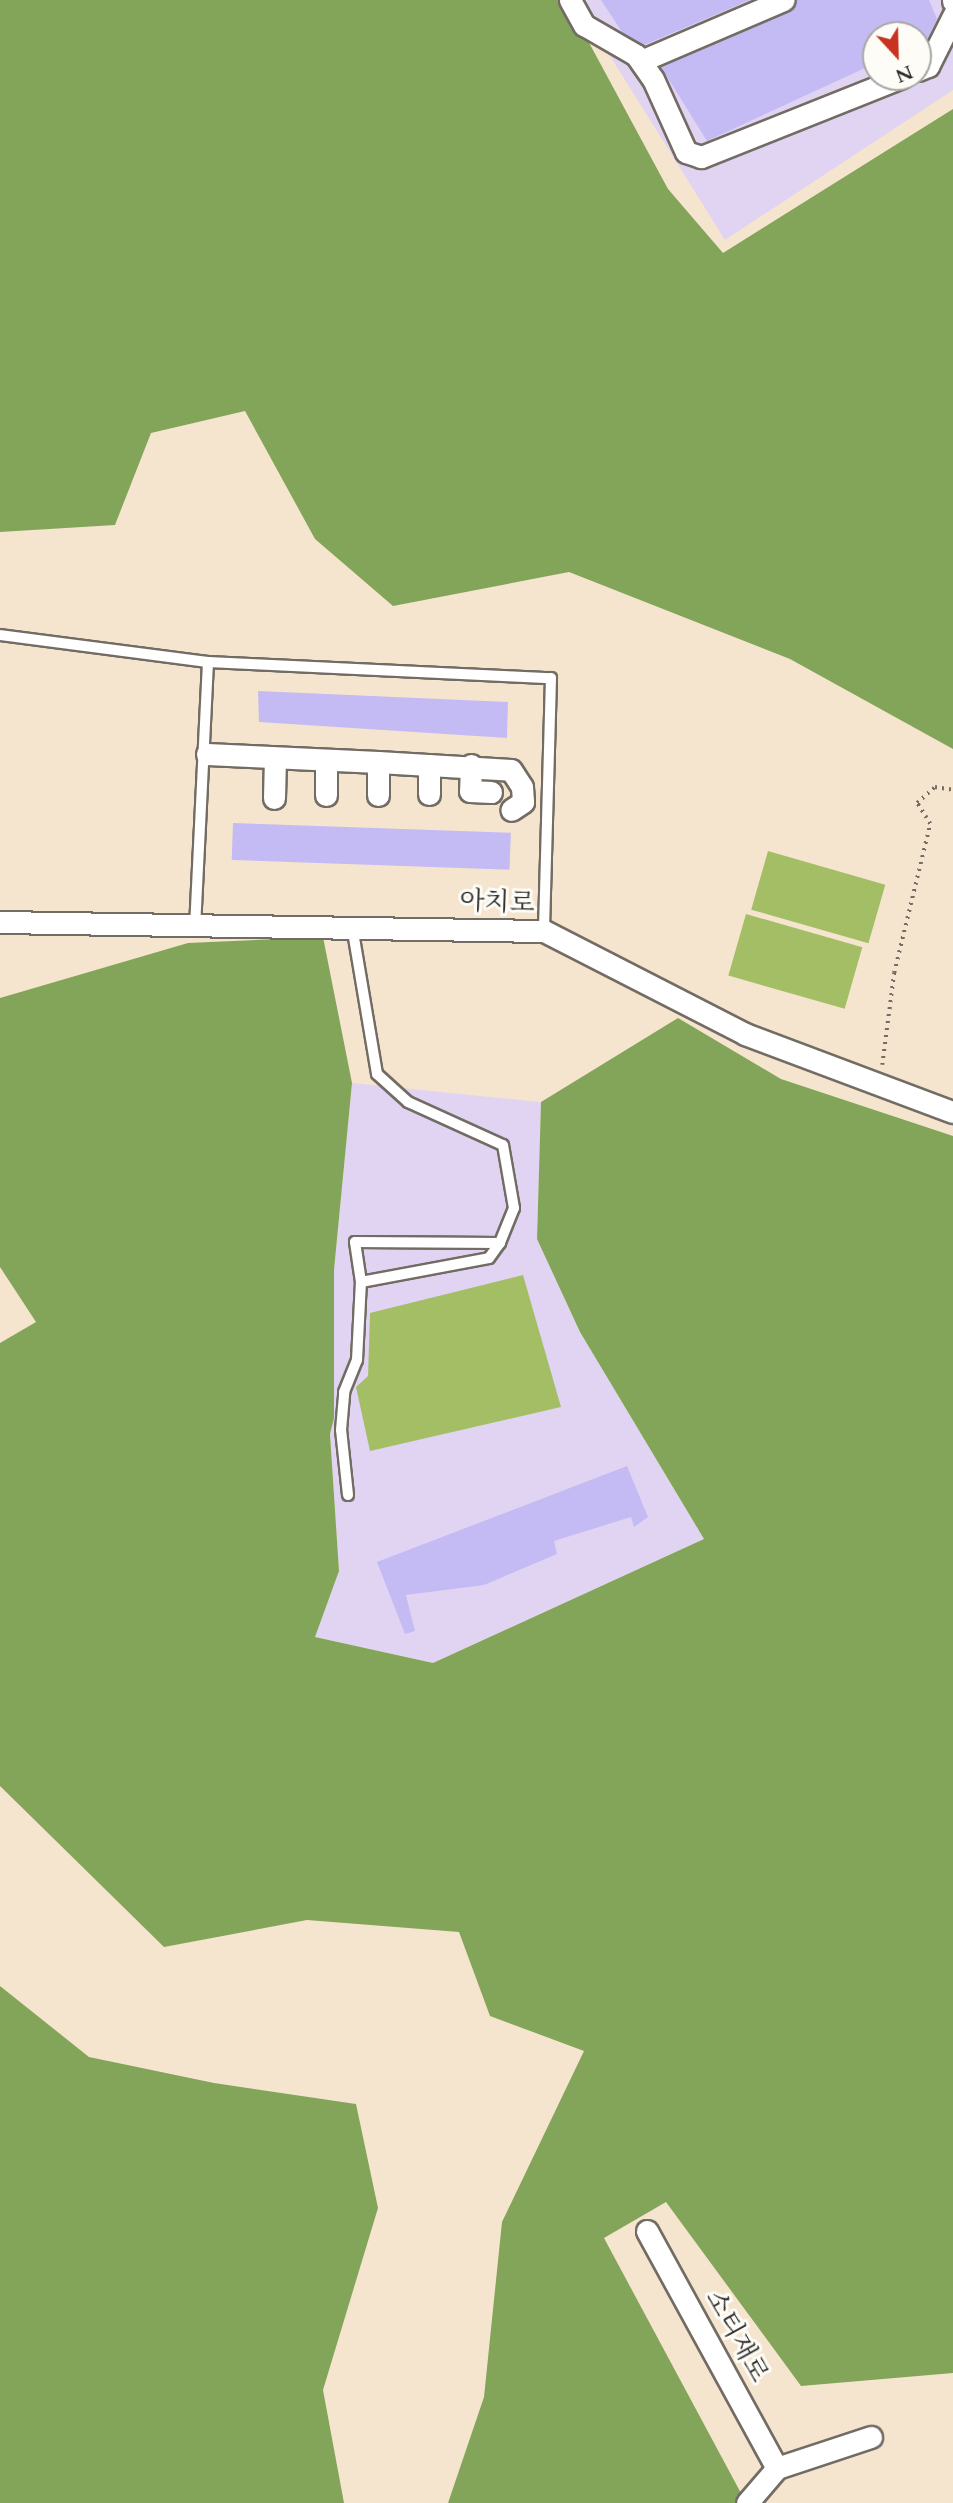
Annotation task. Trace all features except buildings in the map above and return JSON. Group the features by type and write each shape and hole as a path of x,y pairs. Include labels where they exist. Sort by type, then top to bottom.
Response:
{"street":[{"path":"570,0 584,25 640,61 686,152 701,157 867,91"},
{"path":"640,61 783,0"},
{"path":"932,58 953,16"},
{"path":"207,754 471,765 511,770 522,787 523,802 511,810"},
{"path":"274,798 275,758"},
{"path":"326,760 326,794"},
{"path":"378,762 378,795"},
{"path":"429,765 429,794"},
{"path":"471,765 470,791 491,792"},
{"name":"아치로","path":"0,922 544,931 745,1034 953,1112"},
{"name":"소티재로","path":"647,2231 777,2468"},
{"path":"747,2503 777,2468 871,2437"}],"lane":[{"path":"0,635 208,662 551,678 544,931"},
{"path":"195,926 207,754 208,662"},
{"path":"352,926 377,1074 408,1102 503,1145 514,1208 500,1243 489,1258 361,1282"},
{"path":"348,1495 341,1430 344,1392 357,1360 361,1282 355,1242 500,1243"}],"path":[{"path":"879,1084 894,973 930,824 917,803 935,787 953,790"}],"shaded area":[{"path":"575,0 953,0 953,90 725,240"},
{"path":"352,1083 541,1102 537,1239 580,1332 704,1539 433,1663 315,1637 339,1571 330,1434 334,1418 334,1270"}],"green space":[{"path":"0,0 566,0 668,189 723,253 953,109 953,749 790,659 569,572 393,606 315,539 245,411 151,433 115,525 0,532"},
{"path":"768,851 885,885 868,943 751,910"},
{"path":"746,914 862,947 845,1009 728,976"},
{"path":"323,937 352,1083 334,1270 334,1418 330,1434 339,1571 315,1637 433,1663 704,1539 580,1332 537,1239 541,1102 678,1018 781,1079 953,1136 953,2373 801,2386 666,2202 604,2238 742,2495 737,2503 448,2503 484,2397 502,2222 584,2051 490,2016 459,1932 307,1920 164,1947 0,1786 0,1343 36,1322 0,1267 0,998 188,943"},
{"path":"523,1275 561,1407 370,1451 356,1387 368,1376 370,1313"},
{"path":"0,1986 89,2057 214,2083 356,2104 378,2208 323,2390 344,2503 0,2503"}]}
